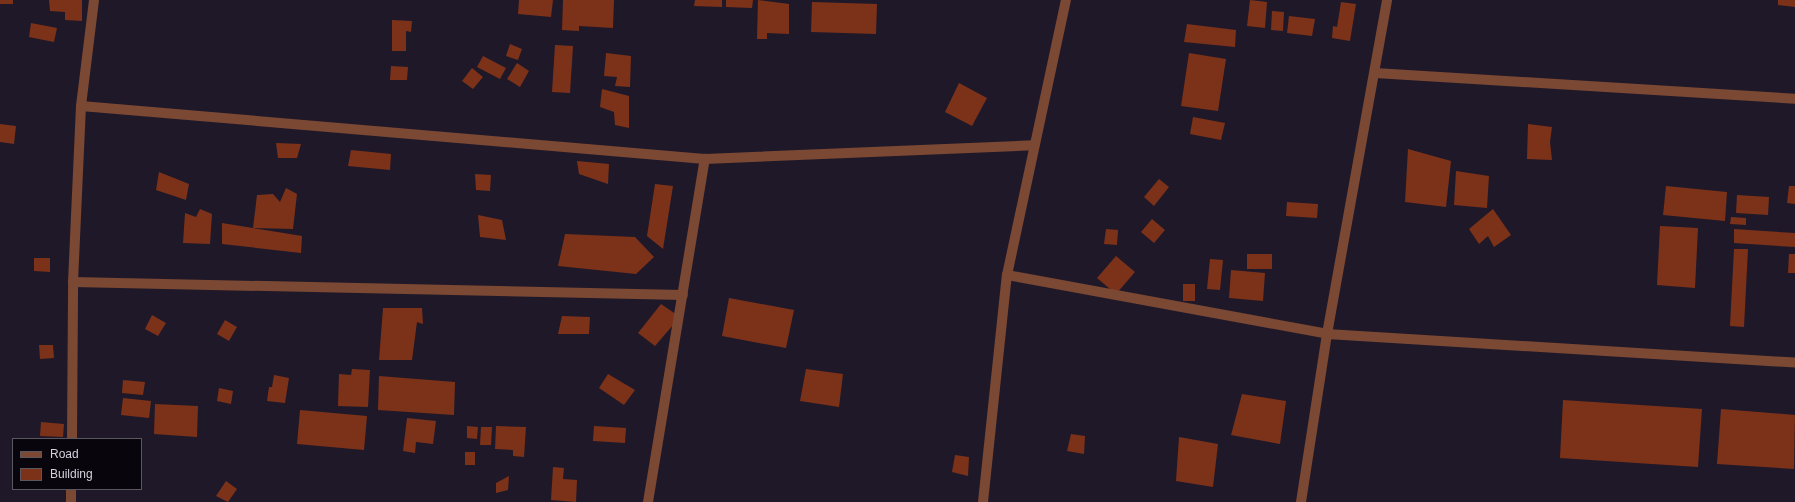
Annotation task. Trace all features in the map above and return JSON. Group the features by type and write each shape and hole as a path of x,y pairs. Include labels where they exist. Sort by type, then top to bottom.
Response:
{"street":[{"path":"72,438 73,282 81,106 94,0"},
{"path":"983,502 1007,275 1066,0"},
{"path":"1301,502 1327,334 1387,0"},
{"path":"1375,72 1795,99"},
{"path":"81,106 705,159 1034,145"},
{"path":"648,502 705,159"},
{"path":"1007,275 1327,334 1795,363"},
{"path":"73,282 683,295"},
{"path":"71,490 71,502"}],"building":[{"path":"0,0 13,0 13,4 0,4"},
{"path":"49,0 82,0 82,21 65,20 65,12 50,11"},
{"path":"519,0 553,0 551,17 518,14"},
{"path":"563,0 614,0 613,28 579,26 579,31 562,30"},
{"path":"695,0 722,0 722,7 694,6"},
{"path":"726,0 753,0 752,8 726,7"},
{"path":"758,0 789,4 789,34 767,33 767,39 757,39"},
{"path":"1250,0 1267,2 1265,28 1247,26"},
{"path":"1778,0 1795,0 1795,7 1778,5"},
{"path":"812,2 877,4 876,34 811,32"},
{"path":"1341,2 1356,4 1350,41 1332,38 1333,26 1337,27"},
{"path":"1272,11 1284,12 1283,31 1271,30"},
{"path":"1289,16 1315,19 1312,36 1287,33"},
{"path":"392,20 412,21 411,32 406,31 406,51 392,51"},
{"path":"31,23 57,28 54,42 29,37"},
{"path":"1187,24 1236,30 1235,47 1184,42"},
{"path":"510,44 522,49 518,60 506,56"},
{"path":"555,45 573,46 570,93 552,92"},
{"path":"606,53 631,56 630,87 615,86 617,77 604,76"},
{"path":"1189,53 1226,59 1218,111 1181,106"},
{"path":"483,56 506,68 500,79 477,67"},
{"path":"517,63 529,71 520,87 507,79"},
{"path":"391,66 408,67 407,80 390,80"},
{"path":"472,68 483,77 473,89 462,81"},
{"path":"959,83 987,98 972,126 945,112"},
{"path":"602,89 629,96 629,128 615,125 614,112 600,107"},
{"path":"1193,117 1225,123 1221,140 1190,134"},
{"path":"0,124 16,126 14,144 0,142"},
{"path":"1528,124 1552,127 1550,142 1552,160 1527,159"},
{"path":"276,143 301,144 297,158 278,158"},
{"path":"1408,149 1451,161 1446,207 1405,202"},
{"path":"351,150 391,154 390,170 348,166"},
{"path":"577,161 609,164 608,184 579,174"},
{"path":"1456,171 1489,176 1487,208 1454,205"},
{"path":"159,172 189,184 186,200 156,190"},
{"path":"475,174 491,175 490,191 476,190"},
{"path":"1159,179 1169,187 1154,206 1144,197"},
{"path":"655,184 673,186 663,249 647,236"},
{"path":"1666,186 1727,192 1725,221 1663,215"},
{"path":"1789,186 1795,186 1795,204 1787,203"},
{"path":"286,188 297,194 293,229 253,228 257,195 273,194 280,202"},
{"path":"1737,195 1769,197 1768,215 1736,213"},
{"path":"1287,202 1318,204 1317,218 1286,216"},
{"path":"200,209 212,214 210,244 183,243 185,213 196,217"},
{"path":"1493,209 1511,235 1494,247 1488,236 1479,244 1469,229"},
{"path":"478,215 502,220 506,240 480,237"},
{"path":"1731,217 1746,218 1746,225 1730,224"},
{"path":"1152,219 1165,230 1154,243 1141,232"},
{"path":"222,223 302,236 301,253 222,244"},
{"path":"1660,226 1698,228 1695,288 1657,285"},
{"path":"1106,229 1118,230 1117,245 1104,244"},
{"path":"1734,229 1795,233 1795,247 1734,243"},
{"path":"565,234 635,237 654,257 636,274 558,266"},
{"path":"1734,249 1748,249 1744,327 1730,326"},
{"path":"1247,254 1272,254 1272,269 1247,269"},
{"path":"1789,254 1795,254 1795,273 1788,273"},
{"path":"1116,256 1135,272 1116,294 1097,278"},
{"path":"34,258 50,258 50,272 34,271"},
{"path":"1210,259 1223,260 1220,290 1207,289"},
{"path":"1231,270 1265,273 1263,301 1229,298"},
{"path":"1183,284 1195,284 1195,301 1183,301"},
{"path":"729,298 794,310 786,348 722,336"},
{"path":"661,304 680,317 655,346 638,333"},
{"path":"383,308 422,308 423,324 417,322 412,360 379,360"},
{"path":"152,315 166,323 158,336 145,329"},
{"path":"562,316 590,317 589,334 558,334"},
{"path":"225,320 237,327 229,341 217,334"},
{"path":"39,345 53,345 54,358 40,359"},
{"path":"352,369 370,370 368,407 338,406 339,374 351,375"},
{"path":"806,369 843,374 839,407 800,401"},
{"path":"608,374 635,390 624,405 599,388"},
{"path":"274,375 289,378 285,403 267,401 269,387 272,387"},
{"path":"379,376 455,382 454,415 378,410"},
{"path":"123,380 145,382 143,395 122,393"},
{"path":"219,388 233,391 231,404 217,401"},
{"path":"1242,394 1286,401 1280,444 1231,435"},
{"path":"123,398 151,401 149,418 121,415"},
{"path":"1563,400 1702,409 1698,467 1560,458"},
{"path":"155,404 198,406 197,437 154,434"},
{"path":"1721,409 1795,415 1794,469 1717,464"},
{"path":"300,410 367,416 364,450 297,444"},
{"path":"407,418 436,421 433,444 416,442 415,453 403,451"},
{"path":"41,422 64,424 63,437 40,436"},
{"path":"467,426 478,427 477,439 467,438"},
{"path":"496,426 526,427 524,457 513,456 513,450 495,449"},
{"path":"594,426 626,428 625,443 593,441"},
{"path":"481,427 492,427 491,445 480,445"},
{"path":"1071,434 1085,436 1084,454 1067,451"},
{"path":"1179,437 1218,444 1213,487 1176,481"},
{"path":"465,452 475,452 475,465 465,465"},
{"path":"955,455 969,457 968,476 952,472"},
{"path":"553,467 564,468 563,479 577,480 576,502 551,500"},
{"path":"509,476 508,490 496,493 496,483"},
{"path":"226,481 237,489 228,502 216,496"}]}
